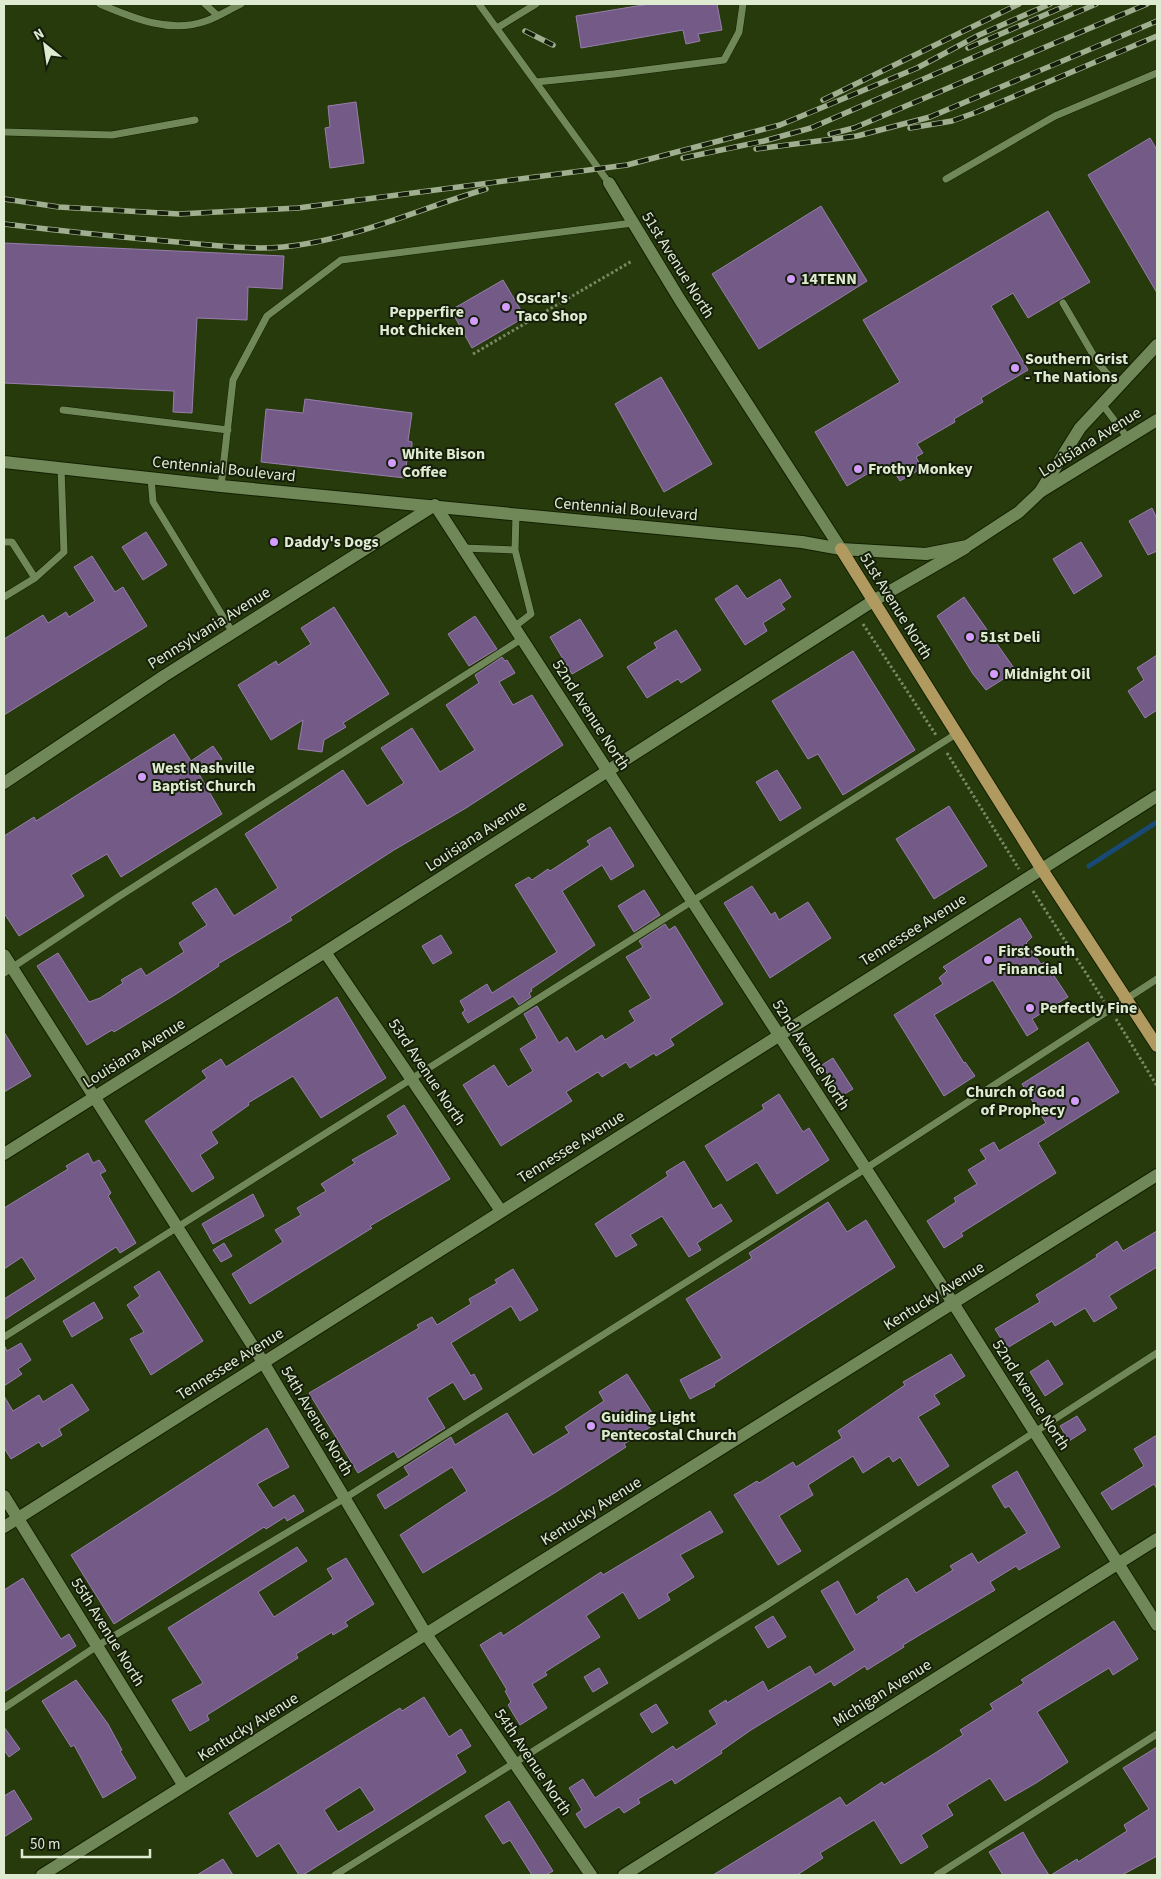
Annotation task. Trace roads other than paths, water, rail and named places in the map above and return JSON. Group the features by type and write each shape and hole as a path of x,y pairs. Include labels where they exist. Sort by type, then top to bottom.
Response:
{"main road":[{"name":"51st Avenue North","path":"841,550 1041,868 1128,998 1157,1046"}],"street":[{"name":"51st Avenue North","path":"608,183 680,300 841,550"},
{"name":"Centennial Boulevard","path":"4,462 221,486 435,505 516,515 802,542 841,550 926,554 967,546 1019,512 1040,492 1080,428 1157,345"},
{"name":"Louisiana Avenue","path":"1040,492 1157,420"},
{"name":"Pennsylvania Avenue","path":"4,783 233,633 435,505"},
{"name":"52nd Avenue North","path":"435,505 523,638 1035,1431 1157,1625"},
{"name":"Louisiana Avenue","path":"4,1154 325,952 873,601 967,546"},
{"name":"Tennessee Avenue","path":"4,1527 1157,796"},
{"name":"53rd Avenue North","path":"325,952 501,1211"},
{"name":"54th Avenue North","path":"4,955 8,971 94,1097 263,1362 426,1634 591,1875"},
{"name":"Kentucky Avenue","path":"42,1875 1157,1175"},
{"name":"55th Avenue North","path":"4,1496 184,1786"},
{"name":"Michigan Avenue","path":"624,1875 1157,1539"}],"lane":[{"path":"100,4 139,21 177,26 206,22 241,4"},
{"path":"206,4 218,16"},
{"path":"479,4 608,183"},
{"path":"497,28 536,4"},
{"path":"536,82 724,60 739,32 743,4"},
{"path":"946,178 1055,116 1157,73"},
{"path":"4,132 112,134 195,120"},
{"path":"221,486 233,380 266,316 341,260 633,223"},
{"path":"1063,303 1098,363 1118,386"},
{"path":"1102,404 1127,437"},
{"path":"63,410 228,430"},
{"path":"4,598 35,578 64,552 62,467"},
{"path":"151,478 153,502 233,633"},
{"path":"514,627 532,614 516,550 516,515"},
{"path":"4,542 12,542 35,578"},
{"path":"463,548 516,550"},
{"path":"8,971 118,897 523,638"},
{"path":"4,1337 956,734"},
{"path":"4,1708 97,1646 345,1498 865,1169 1157,979"},
{"path":"335,1875 767,1605 1157,1353"},
{"path":"937,1875 1157,1734"}],"waterway":[{"path":"1089,866 1157,822"}],"railway":[{"path":"823,100 1019,4"},
{"path":"4,199 59,207 179,214 298,208 627,165 780,125 917,68 979,35 1050,4"},
{"path":"968,48 1070,4"},
{"path":"683,158 764,141 811,128 1096,4"},
{"path":"830,134 854,128 1147,4"},
{"path":"756,149 857,136 930,117 1157,21"},
{"path":"525,31 553,45"},
{"path":"910,128 952,121 977,112 1157,36"},
{"path":"4,224 216,246 283,247 335,238 361,231 486,189"}],"place":[{"name":"14TENN","path":"791,279"},
{"name":"Oscar's Taco Shop","path":"506,307"},
{"name":"Pepperfire Hot Chicken","path":"474,321"},
{"name":"Southern Grist - The Nations","path":"1015,368"},
{"name":"White Bison Coffee","path":"392,463"},
{"name":"Frothy Monkey","path":"858,469"},
{"name":"Daddy's Dogs","path":"274,542"},
{"name":"51st Deli","path":"970,637"},
{"name":"Midnight Oil","path":"994,674"},
{"name":"West Nashville Baptist Church","path":"142,777"},
{"name":"First South Financial","path":"988,960"},
{"name":"Perfectly Fine","path":"1030,1008"},
{"name":"Church of God of Prophecy","path":"1075,1101"},
{"name":"Guiding Light Pentecostal Church","path":"591,1426"}]}
